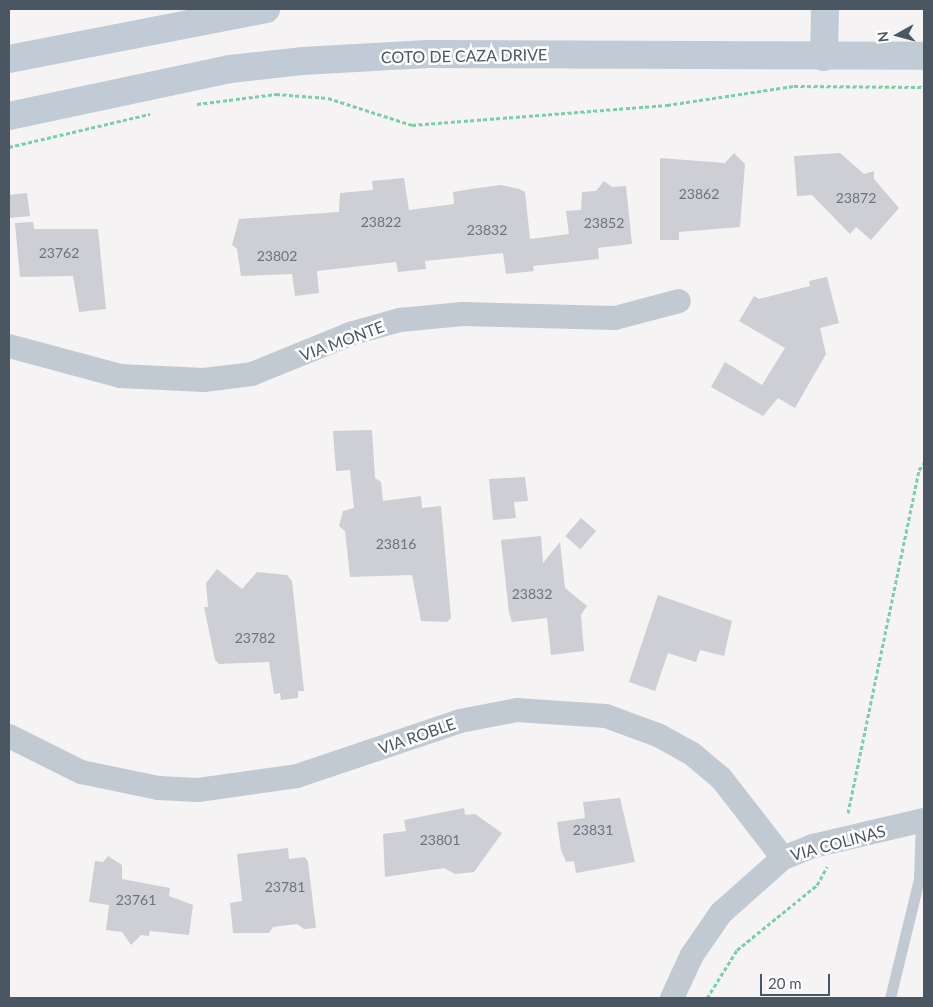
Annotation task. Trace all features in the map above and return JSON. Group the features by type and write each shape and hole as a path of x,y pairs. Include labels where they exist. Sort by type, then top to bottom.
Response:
{"main road":[{"path":"9,59 266,9"},
{"path":"824,57 825,9"},
{"name":"COTO DE CAZA DRIVE","path":"9,116 230,69 302,61 428,54 924,56"}],"street":[{"name":"VIA MONTE","path":"9,346 120,376 204,380 252,374 353,333 400,320 463,314 615,318 679,301"},
{"name":"VIA ROBLE","path":"9,736 81,772 158,788 198,790 297,776 460,721 517,710 606,716 658,735 692,753 728,785 783,858"},
{"name":"VIA COLINAS","path":"672,998 692,955 721,913 783,858 843,839 922,821"}],"lane":[{"path":"890,998 918,879 922,821"}],"path":[{"path":"189,105 276,94 328,98 412,125 666,105 794,86 924,87"},
{"path":"9,147 162,111"},
{"path":"706,998 737,950 817,885 843,839 919,470 924,463"}],"building":[{"path":"734,153 745,164 740,227 679,232 679,240 660,240 660,158 725,163"},
{"path":"840,153 864,174 874,171 874,179 899,208 871,240 856,227 850,234 812,195 797,196 794,156"},
{"path":"404,178 409,210 454,204 453,192 501,185 519,189 525,192 530,239 569,234 566,211 581,210 582,192 596,191 604,181 612,187 626,186 632,244 598,248 599,259 533,266 534,271 506,274 503,253 425,261 426,269 398,272 396,262 317,271 319,293 295,296 292,274 241,276 237,249 232,245 239,219 339,212 340,193 373,190 372,181"},
{"path":"27,193 30,216 9,218 9,195"},
{"path":"33,222 34,229 98,229 106,309 79,312 73,276 20,277 15,223"},
{"path":"827,277 839,323 820,328 826,354 795,408 778,398 763,416 711,387 725,362 762,385 785,348 739,321 754,296 759,299 810,286 809,281"},
{"path":"372,430 375,478 381,482 383,501 421,496 422,508 441,506 451,618 447,622 421,621 412,575 350,577 345,531 339,526 343,511 354,508 350,470 336,471 333,431"},
{"path":"525,477 528,501 514,502 516,518 493,520 489,479"},
{"path":"581,518 596,531 580,549 565,536"},
{"path":"541,536 543,563 560,542 565,588 587,606 581,615 584,651 551,655 547,618 512,622 509,613 501,540"},
{"path":"217,569 242,589 257,572 287,575 292,581 304,691 298,691 298,698 281,700 280,693 274,694 269,662 219,664 215,660 204,607 208,607 206,583"},
{"path":"658,595 732,621 724,656 700,650 696,662 668,653 655,691 629,682"},
{"path":"620,798 635,862 576,873 574,861 566,862 561,850 557,822 585,818 583,802"},
{"path":"464,808 465,815 475,814 502,833 474,872 455,874 444,868 385,877 383,834 406,831 404,820"},
{"path":"288,848 289,859 305,857 308,862 316,928 304,929 297,924 273,927 269,933 233,933 230,903 242,901 237,854"},
{"path":"108,856 122,865 122,879 170,888 169,896 193,905 189,935 150,931 149,936 141,935 131,945 122,932 106,930 109,905 89,902 95,861 103,862"}]}
